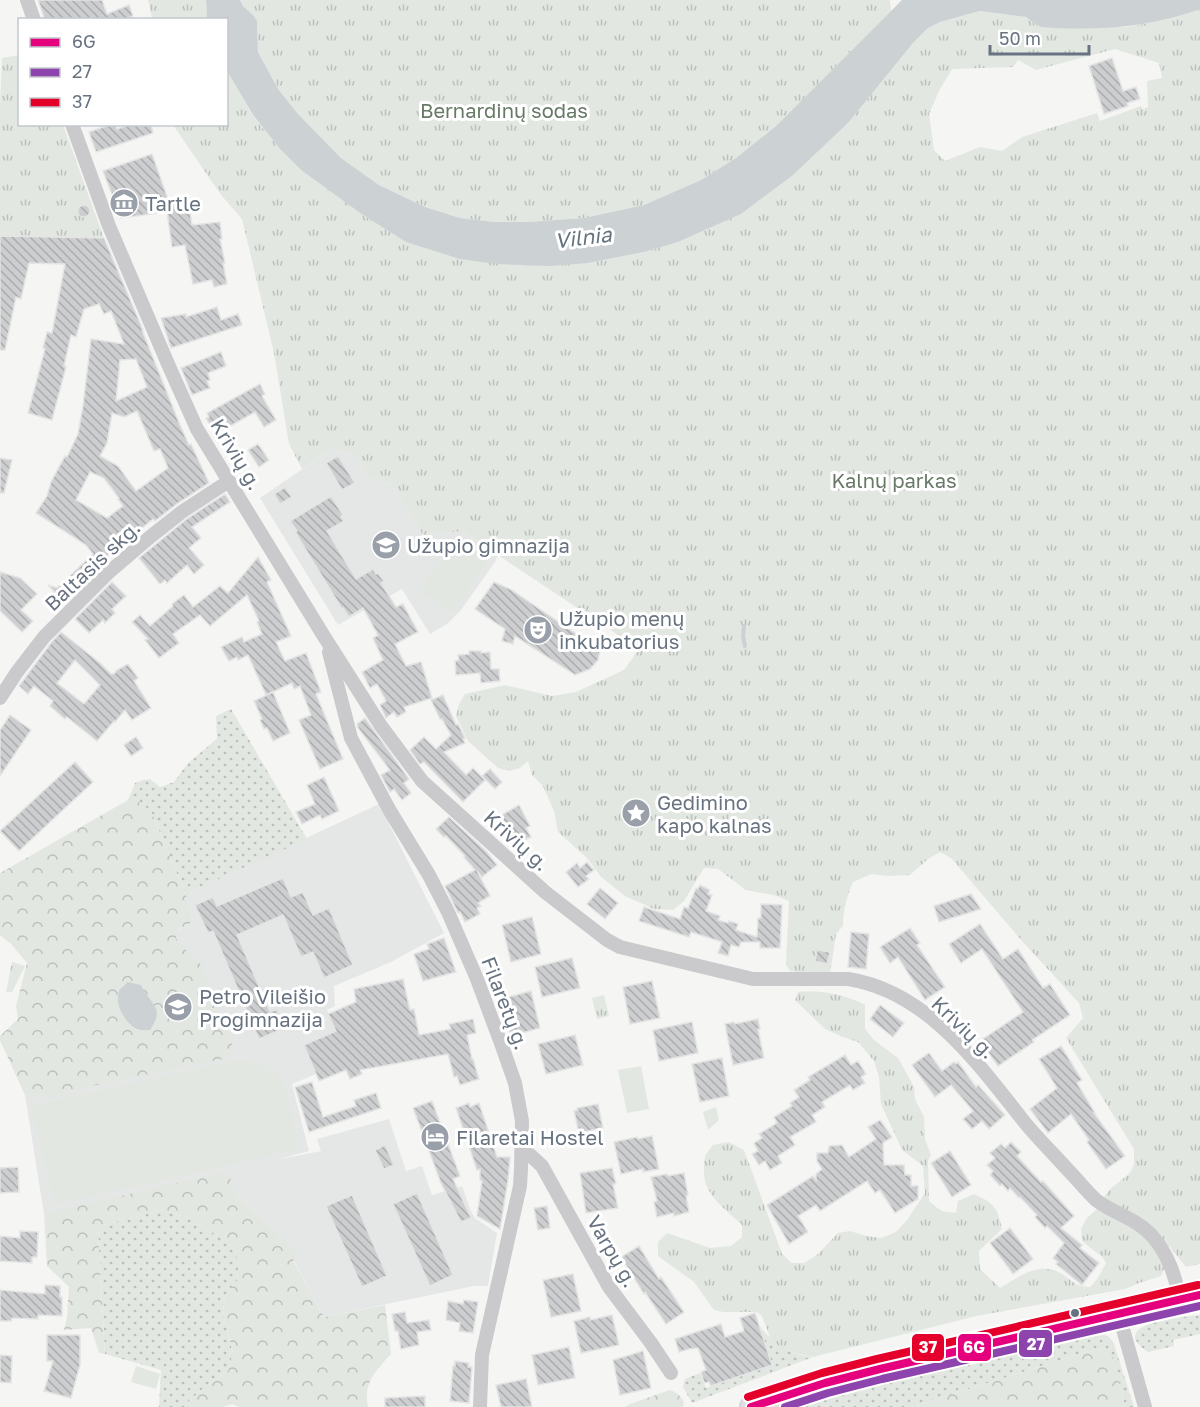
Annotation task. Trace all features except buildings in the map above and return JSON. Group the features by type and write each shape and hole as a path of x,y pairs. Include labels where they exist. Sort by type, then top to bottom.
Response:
{"main road":[{"path":"751,1407 825,1383 880,1369 1190,1297"}],"street":[{"path":"27,0 33,18"},
{"name":"Krivių g.","path":"73,126 109,226 197,429 325,638 366,702 422,781 545,892 620,947 753,980 848,979 861,981 911,1003 968,1052 1023,1121 1096,1200 1153,1236 1190,1297"},
{"name":"Baltasis skg.","path":"0,698 44,637 108,573 183,511 229,481"},
{"name":"Filaretų g.","path":"325,638 351,738 448,912 477,980 514,1083 522,1120 520,1186 482,1355 480,1407"},
{"path":"345,714 366,702"},
{"name":"Varpų g.","path":"522,1154 530,1155 542,1166 609,1287 670,1372"},
{"path":"1119,1315 1145,1407"}],"shaded area":[{"name":"Užupio gimnazija","path":"332,449 357,456 369,479 391,484 423,535 462,531 498,555 461,610 447,624 430,634 402,589 338,625 260,498"},
{"name":"Petro Vileišio Progimnazija","path":"379,804 444,933 391,962 334,986 335,1006 327,1010 339,1039 330,1034 304,1045 316,1074 292,1084 309,1151 280,1159 321,1151 317,1139 389,1119 406,1171 422,1166 432,1195 462,1186 475,1218 497,1233 488,1286 474,1286 324,1317 293,1259 301,1254 235,1194 85,1206 44,1214 25,1095 0,1036 19,1019 26,1006 193,922 187,898 192,891"}],"green space":[{"path":"148,0 206,0 207,18 152,18"},
{"name":"Bernardinų sodas","path":"240,0 890,0 891,11 776,126 736,158 701,180 644,205 584,218 494,222 460,218 425,207 379,185 341,158 298,114 278,89 258,52 257,21"},
{"name":"Kalnų parkas","path":"1200,9 1200,1264 1186,1267 1169,1246 1157,1247 1166,1264 1161,1276 1125,1289 976,1316 813,1357 786,1351 771,1340 762,1316 757,1312 714,1310 694,1282 658,1256 658,1242 667,1233 710,1248 731,1246 742,1237 742,1225 717,1201 707,1187 704,1160 713,1145 729,1142 744,1150 782,1254 792,1263 804,1263 817,1255 838,1233 850,1231 881,1238 896,1232 925,1193 923,1166 902,1150 881,1104 879,1077 874,1061 858,1042 825,1029 795,1000 798,992 815,991 833,994 865,1005 865,1029 874,1040 898,1058 914,1087 915,1099 924,1117 925,1139 931,1155 928,1161 929,1201 941,1211 956,1213 958,1201 974,1194 991,1203 997,1211 1002,1229 979,1251 980,1269 1000,1288 1024,1274 1040,1269 1056,1271 1077,1284 1090,1287 1106,1263 1082,1241 1081,1229 1109,1190 1130,1173 1134,1165 1134,1149 1066,1038 1083,1018 1079,1003 951,858 940,852 910,875 871,874 853,882 846,903 843,926 836,934 830,974 825,976 790,971 786,965 789,901 777,896 746,890 718,869 704,868 684,901 673,910 654,909 625,896 601,877 588,859 558,832 554,811 543,786 532,775 528,761 520,768 509,771 498,768 468,741 456,716 465,694 505,685 552,696 576,692 624,670 639,649 462,531 423,535 391,484 369,479 357,456 332,449 302,469 289,444 274,353 242,219 221,195 174,126 228,126 228,73 253,116 301,170 360,213 406,241 588,263 644,252 678,242 741,214 792,176 848,123 913,43 928,28 940,22 980,11 1026,17 1041,27 1126,27 1155,22","holes":["1115,49 1159,63 1162,78 1147,81 1148,107 1143,109 1141,106 1100,121 1097,113 1022,137 1002,151 980,147 945,161 934,150 929,114 952,69 1013,67 1018,60 1036,70"]},
{"path":"18,55 18,126 63,126 104,238 0,236 2,58"},
{"path":"456,538 488,560 453,613 420,591"},
{"path":"231,709 307,839 192,891 187,898 151,811 128,800 135,783 150,779 160,787 174,782 188,763 217,739 216,716"},
{"path":"128,800 139,802 151,811 187,898 193,922 178,929 176,938 202,966 232,1044 231,1051 228,1058 76,1089 47,1099 25,1095 0,1040 0,1036 18,1019 16,1006 27,963 0,935 0,873"},
{"path":"12,962 25,966 12,992 6,992"},
{"path":"604,995 609,1016 597,1019 592,998"},
{"path":"242,1060 264,1066 285,1085 300,1149 54,1205 31,1106"},
{"path":"641,1066 649,1109 627,1113 618,1070"},
{"path":"716,1107 719,1120 708,1130 703,1112"},
{"path":"228,1171 235,1194 302,1255 293,1260 324,1317 385,1305 391,1354 375,1372 369,1384 368,1407 239,1407 232,1404 223,1407 185,1407 205,1387 228,1371 233,1353 223,1312 225,1296 237,1281 239,1262 230,1243 186,1217 162,1210 103,1225 98,1234 105,1354 99,1353 91,1328 64,1330 69,1287 47,1266 44,1214"},
{"path":"162,1210 186,1217 231,1243 239,1262 237,1281 225,1296 223,1312 233,1354 228,1371 205,1387 185,1407 159,1407 161,1370 105,1354 98,1234 103,1225"},
{"path":"1200,1315 1200,1334 1173,1340 1174,1346 1148,1352 1137,1342 1136,1334 1141,1328 1152,1323"},
{"path":"759,1326 783,1348 796,1354 813,1357 692,1403 683,1387 685,1379 700,1373 706,1388 771,1365"},
{"path":"1102,1334 1109,1337 1114,1344 1134,1407 1125,1407 1112,1355 1096,1349 912,1407 799,1407 872,1386"},
{"path":"1096,1349 1112,1354 1125,1407 912,1407"},
{"path":"136,1366 160,1374 156,1389 131,1382"},
{"path":"670,1390 681,1397 683,1407 625,1407 630,1404"}],"water":[{"name":"Vilnia","path":"206,0 240,0 257,21 258,52 278,89 298,114 341,158 379,185 425,207 460,218 494,222 528,222 584,218 644,205 701,180 736,158 776,126 902,0 1200,0 1200,9 1161,20 1122,27 1082,29 1041,27 1026,17 980,11 940,22 928,28 913,43 848,123 792,176 741,214 678,242 644,252 588,263 549,266 496,264 460,259 406,242 360,213 301,170 280,149 253,115 228,73 228,18 207,18"},
{"path":"127,982 141,985 157,1010 155,1022 150,1030 135,1028 121,1011 118,994"}],"waterway":[{"path":"744,626 745,646"}],"transit line":[{"name":"37","path":"748,1397 822,1373 877,1359 1198,1285"},
{"name":"6G","path":"751,1407 825,1383 880,1369 1200,1295"},
{"name":"27","path":"785,1407 882,1379 1200,1306"}],"place":[{"name":"Tartle","path":"124,203"},
{"name":"Užupio gimnazija","path":"386,545"},
{"name":"Užupio menų inkubatorius","path":"538,630"},
{"name":"Gedimino kapo kalnas","path":"636,813"},
{"name":"Petro Vileišio Progimnazija","path":"178,1007"},
{"name":"Filaretai Hostel","path":"435,1137"}]}
